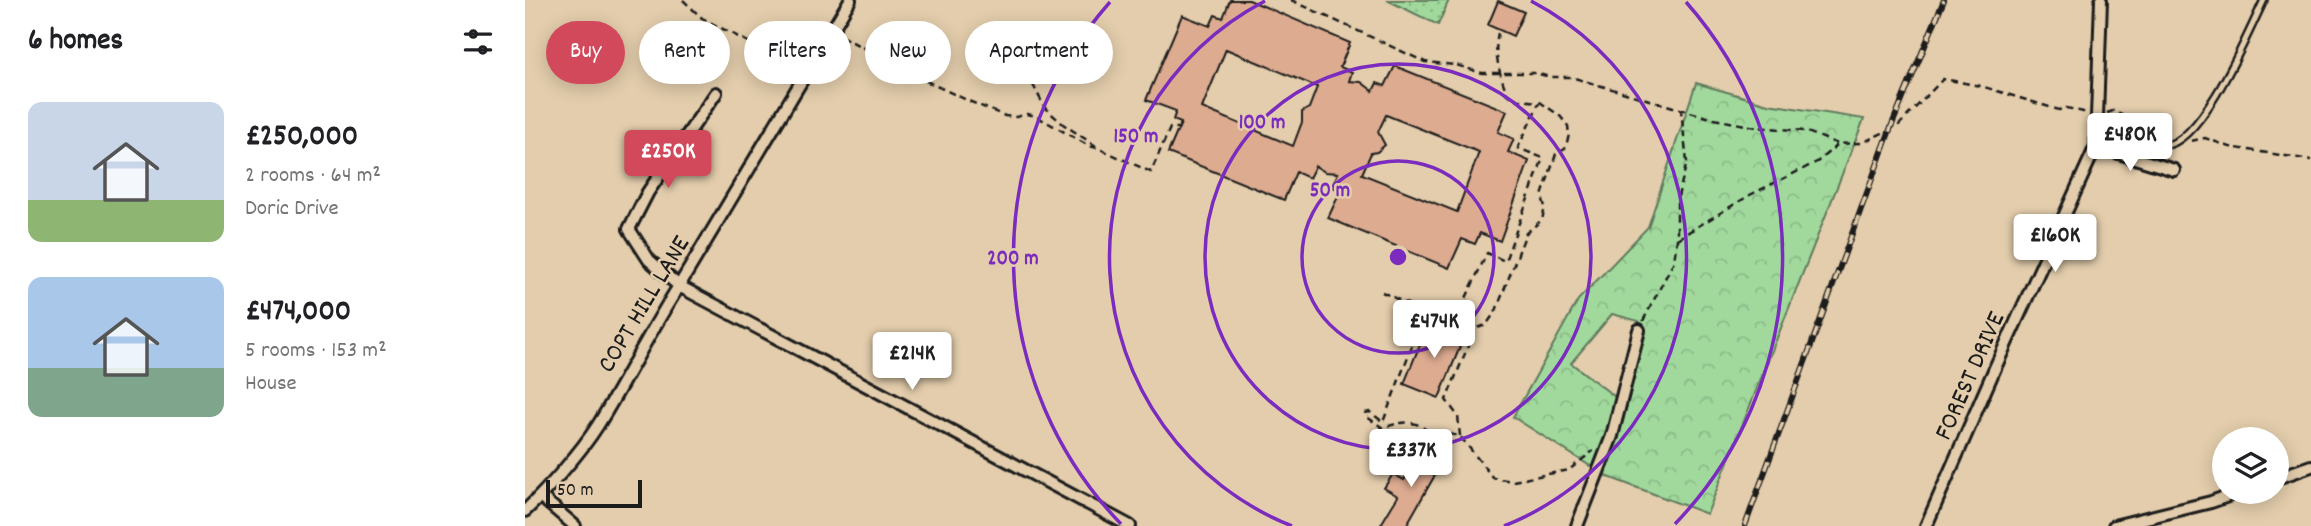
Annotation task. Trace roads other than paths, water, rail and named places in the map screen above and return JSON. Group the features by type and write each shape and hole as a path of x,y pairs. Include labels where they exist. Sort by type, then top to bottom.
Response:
{"street":[{"name":"COPT HILL LANE","path":"525,511 596,427 650,331 850,0"},
{"name":"FOREST DRIVE","path":"1926,526 2096,146 2101,0"},
{"path":"716,93 648,192 629,229 649,260 679,286 1130,526"},
{"path":"2096,146 2174,170"},
{"path":"1577,526 1612,436 1639,330"},
{"path":"2289,474 2311,466"},
{"path":"540,496 575,526"},
{"path":"2114,526 2212,502"}],"lane":[{"path":"2096,125 2165,145 2178,141 2220,92 2263,0"}],"railway":[{"path":"1745,526 1891,127 1944,0"}]}
